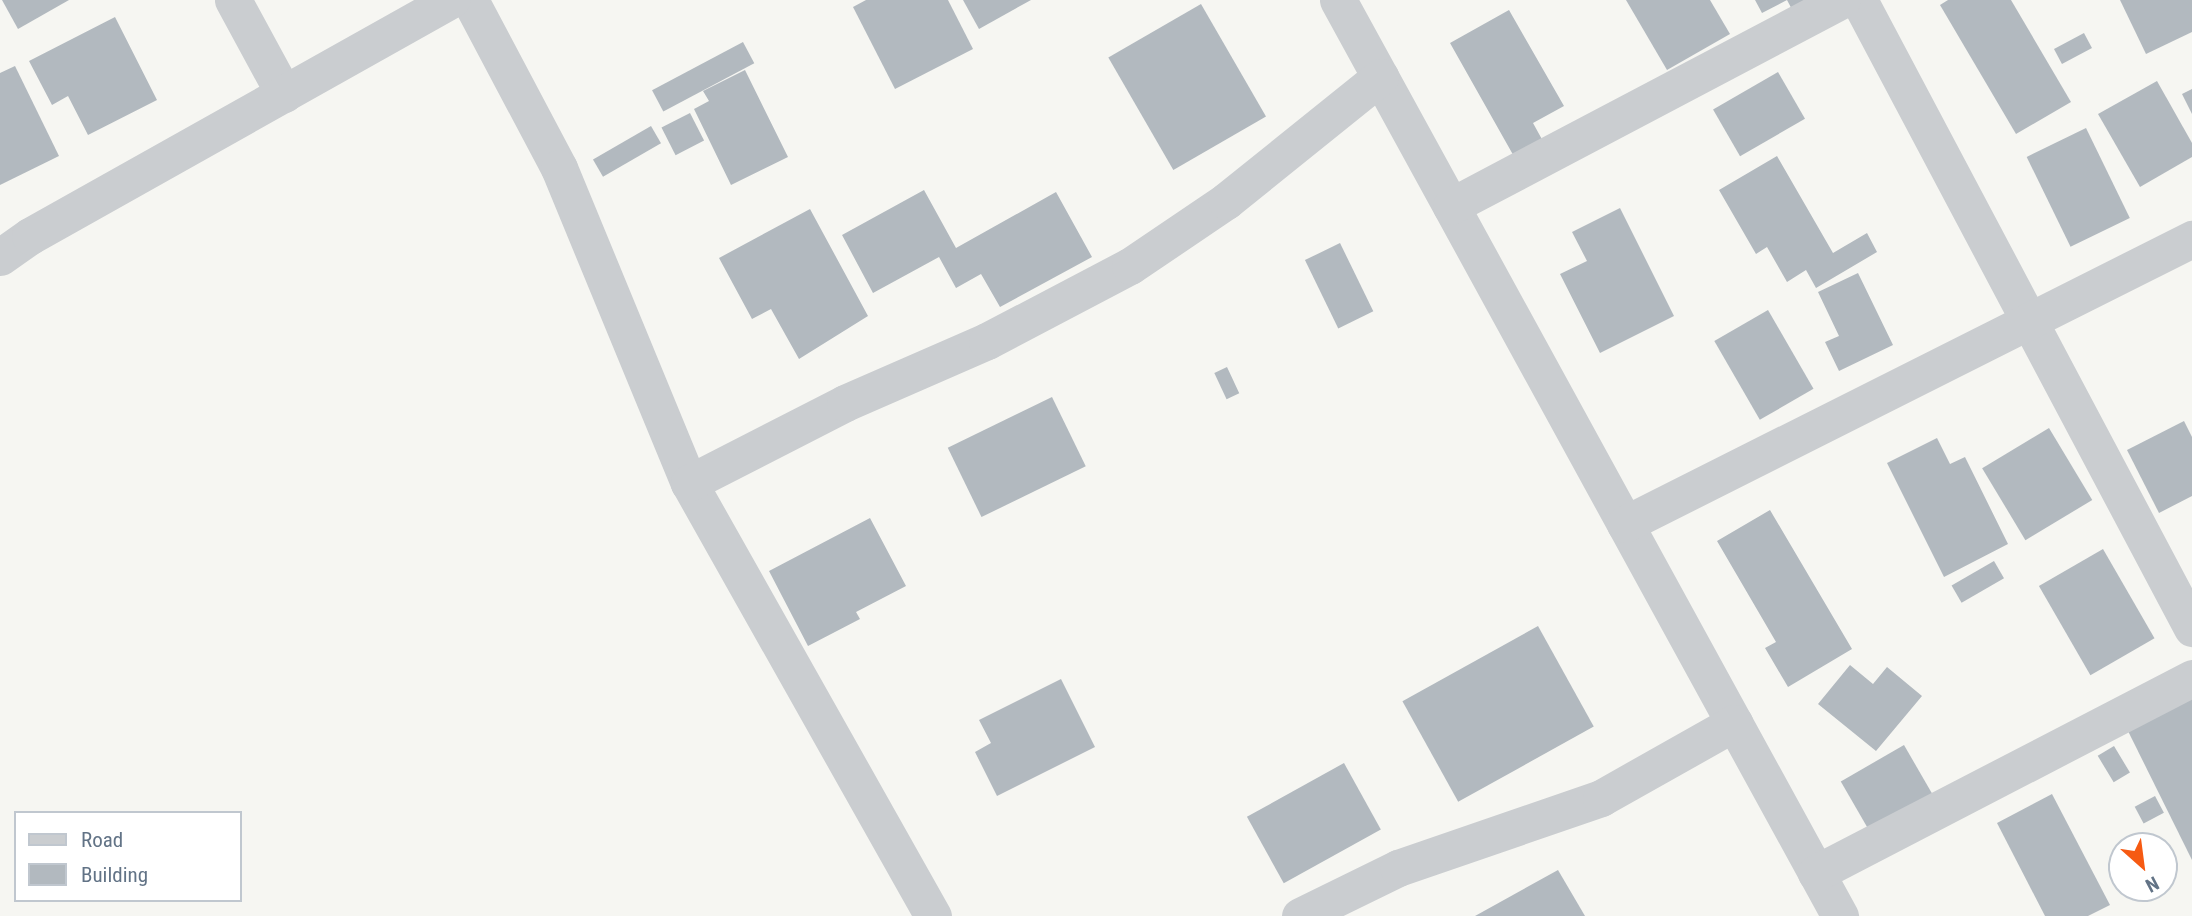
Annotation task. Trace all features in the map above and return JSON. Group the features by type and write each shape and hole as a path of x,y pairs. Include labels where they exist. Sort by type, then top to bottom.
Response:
{"street":[{"path":"233,0 284,94"},
{"path":"0,257 30,236 451,0"},
{"path":"470,0 559,168 690,482 933,916"},
{"path":"1338,0 1840,916"},
{"path":"1451,206 1842,0"},
{"path":"1859,0 2192,628"},
{"path":"690,482 845,403 987,341 1130,266 1226,201 1380,77"},
{"path":"1625,524 2192,239"},
{"path":"1816,873 2192,678"},
{"path":"1300,916 1398,868 1601,798 1734,723"}],"building":[{"path":"2,0 69,0 18,29"},
{"path":"866,0 948,0 973,49 895,89 853,7"},
{"path":"963,0 1031,0 979,29"},
{"path":"1626,0 1710,0 1730,34 1667,70"},
{"path":"1755,0 1787,0 1762,13"},
{"path":"1787,0 1815,0 1796,17"},
{"path":"1948,0 2011,0 2071,102 2016,134 1940,5"},
{"path":"2120,0 2192,0 2192,32 2146,54"},
{"path":"1201,4 1266,117 1173,170 1108,58"},
{"path":"1509,10 1564,106 1533,123 1544,143 1516,160 1450,43"},
{"path":"115,17 157,100 88,135 68,96 52,105 29,61"},
{"path":"2084,33 2092,48 2062,64 2054,49"},
{"path":"743,42 754,63 663,112 652,90"},
{"path":"15,66 59,156 0,185 0,73"},
{"path":"745,70 788,157 731,185 694,109 709,101 703,91"},
{"path":"1778,72 1805,119 1740,156 1713,110"},
{"path":"2157,81 2192,143 2192,157 2140,187 2098,114"},
{"path":"2192,89 2192,114 2182,94"},
{"path":"690,113 704,141 676,155 661,128"},
{"path":"651,126 661,143 603,177 593,160"},
{"path":"2086,128 2130,218 2071,247 2027,157"},
{"path":"1777,156 1833,253 1867,233 1877,252 1816,288 1806,270 1787,282 1767,247 1756,254 1719,190"},
{"path":"924,190 956,248 1056,192 1092,257 1000,307 981,274 956,288 939,257 873,293 842,235"},
{"path":"1620,208 1674,316 1600,353 1560,274 1587,261 1572,232"},
{"path":"810,209 868,316 799,359 771,309 752,319 719,258"},
{"path":"1340,243 1373,311 1338,328 1305,260"},
{"path":"1858,273 1893,345 1839,371 1825,342 1839,336 1818,292"},
{"path":"1768,310 1814,389 1760,420 1714,341"},
{"path":"1227,367 1239,393 1227,399 1214,373"},
{"path":"1052,397 1086,466 981,517 948,448"},
{"path":"2184,421 2192,437 2192,496 2159,513 2127,450"},
{"path":"2049,428 2092,500 2025,540 1982,468"},
{"path":"1937,438 1950,464 1965,457 2008,544 1944,577 1887,463"},
{"path":"1770,510 1852,649 1788,687 1765,648 1776,642 1717,541"},
{"path":"870,518 906,586 856,612 860,619 808,646 769,571"},
{"path":"2103,549 2154,638 2090,675 2039,586"},
{"path":"1994,561 2004,578 1962,603 1952,586"},
{"path":"1538,626 1594,727 1458,802 1402,701"},
{"path":"1850,665 1873,684 1887,667 1922,696 1876,751 1818,704"},
{"path":"1061,679 1095,747 997,796 975,752 991,743 979,720"},
{"path":"2192,694 2192,860 2126,727"},
{"path":"1904,745 1934,798 1871,834 1841,782"},
{"path":"2114,746 2130,773 2114,782 2098,756"},
{"path":"1344,763 1381,829 1284,883 1247,817"},
{"path":"2052,794 2110,905 2088,916 2045,916 1997,823"},
{"path":"2155,796 2164,813 2144,824 2135,807"},
{"path":"1558,870 1585,916 1475,916"}]}
